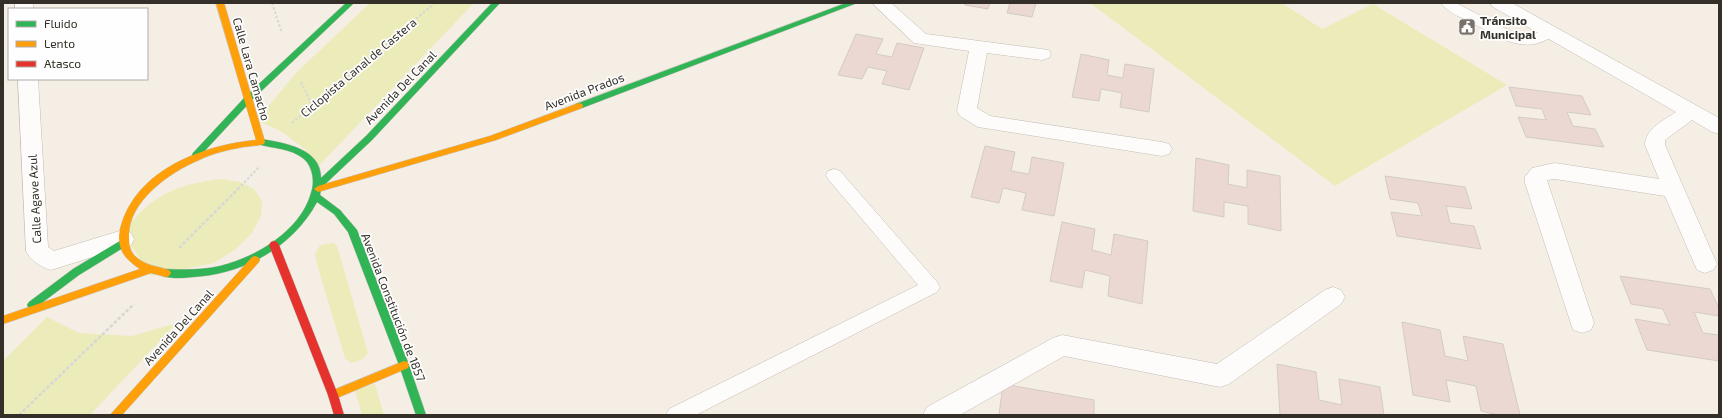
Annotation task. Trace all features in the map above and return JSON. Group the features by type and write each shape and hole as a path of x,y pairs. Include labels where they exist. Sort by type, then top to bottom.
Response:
{"main road":[{"name":"Calle Lara Camacho","path":"220,3 261,142"},
{"path":"193,158 249,98 350,3"},
{"name":"Avenida Del Canal","path":"123,241 128,254 136,263 149,270 165,274 195,274 228,268 260,254 293,230 308,214 318,191 496,3"},
{"name":"Avenida Prados","path":"318,191 493,138 853,3"},
{"path":"5,324 22,314 57,285 88,263 123,241 127,217 141,195 164,174 193,158 224,147 261,142 282,144 303,153 316,167 318,191"},
{"name":"Avenida Constitución de 1857","path":"318,191 352,230 404,365 421,415"},
{"path":"274,245 333,395 339,415"},
{"name":"Avenida Del Canal","path":"115,415 260,254"},
{"path":"22,314 149,270"},
{"path":"333,395 404,365"}],"street":[{"path":"881,3 921,39 1042,54"},
{"path":"1511,5 1551,32 1719,127"},
{"path":"979,46 967,111 985,122 1162,149"},
{"name":"Calle Agave Azul","path":"28,80 37,251 51,261 123,241"},
{"path":"1691,111 1660,133 1655,139 1655,145 1706,264"},
{"path":"1582,323 1536,182 1536,177 1540,173 1555,171 1673,189"},
{"path":"936,415 1062,345 1220,376 1333,297"}],"lane":[{"path":"1448,3 1515,39 1532,41 1551,32"},
{"path":"676,415 931,287 834,174"}],"path":[{"name":"Ciclopista Canal de Castera","path":"287,127 435,3"}],"green space":[{"path":"370,3 474,3 311,174 305,149 282,132 257,120 296,73"},
{"path":"1090,3 1282,3 1322,29 1373,4 1507,85 1335,186"},
{"path":"221,179 240,182 254,189 262,201 261,216 252,233 236,249 214,263 151,276 123,233 143,210 165,194 191,184"},
{"path":"333,243 338,249 368,353 363,359 351,363 345,358 315,254 320,245"},
{"path":"47,317 79,333 132,336 177,323 90,415 3,415 3,361"},
{"path":"375,384 384,415 362,415 355,390"}],"building":[{"path":"965,3 990,3 988,9 965,5"},
{"path":"1010,3 1036,3 1032,17 1007,13"},
{"path":"856,34 883,39 876,54 892,57 897,43 924,48 909,90 882,84 887,71 868,67 862,79 838,75"},
{"path":"1081,54 1109,60 1107,75 1123,78 1125,64 1154,69 1149,112 1120,107 1122,93 1101,89 1099,101 1072,97"},
{"path":"1509,87 1582,96 1591,115 1567,112 1573,126 1595,129 1604,147 1526,137 1518,117 1546,120 1542,109 1516,106"},
{"path":"985,146 1015,152 1011,171 1029,174 1032,157 1064,163 1054,216 1022,210 1026,193 1003,188 999,203 971,197"},
{"path":"1196,158 1229,165 1228,184 1247,188 1247,170 1280,176 1281,231 1248,224 1248,206 1224,202 1224,217 1193,211"},
{"path":"1385,176 1465,187 1472,209 1446,206 1450,223 1474,226 1481,249 1397,236 1391,212 1422,216 1418,203 1390,199"},
{"path":"1062,222 1095,229 1092,250 1111,255 1114,234 1148,241 1142,304 1108,296 1110,276 1085,270 1082,288 1050,281"},
{"path":"1620,276 1710,289 1719,308 1719,316 1694,312 1703,333 1719,335 1719,361 1647,350 1635,319 1670,325 1663,309 1631,304"},
{"path":"1402,322 1440,330 1445,356 1468,361 1463,336 1503,344 1520,415 1499,415 1481,411 1476,386 1446,380 1450,402 1413,395"},
{"path":"1277,364 1316,372 1319,400 1342,405 1339,379 1380,387 1384,415 1280,415"},
{"path":"1003,384 1094,400 1094,415 999,415"}],"traffic: fast":[{"path":"196,155 249,98 350,3"},
{"path":"319,186 369,138 496,3"},
{"path":"579,106 853,3"},
{"path":"166,273 188,274 210,272 252,258 287,235 298,225 307,213 317,188 317,175 309,159 299,152 283,146 261,142"},
{"path":"316,197 337,212 352,230 404,365 421,415"},
{"path":"32,305 76,272 123,243"}],"traffic: slow":[{"path":"220,3 261,142"},
{"path":"318,189 493,138 579,106"},
{"path":"166,273 145,268 131,259 125,247 124,233 128,218 136,203 161,177 172,169 196,157 221,149 248,143 261,142"},
{"path":"115,415 255,260"},
{"path":"3,320 149,270"},
{"path":"333,395 404,365"}],"traffic: jam":[{"path":"274,245 333,395 339,415"}],"place":[{"name":"Tránsito Municipal","path":"1467,27"}]}
